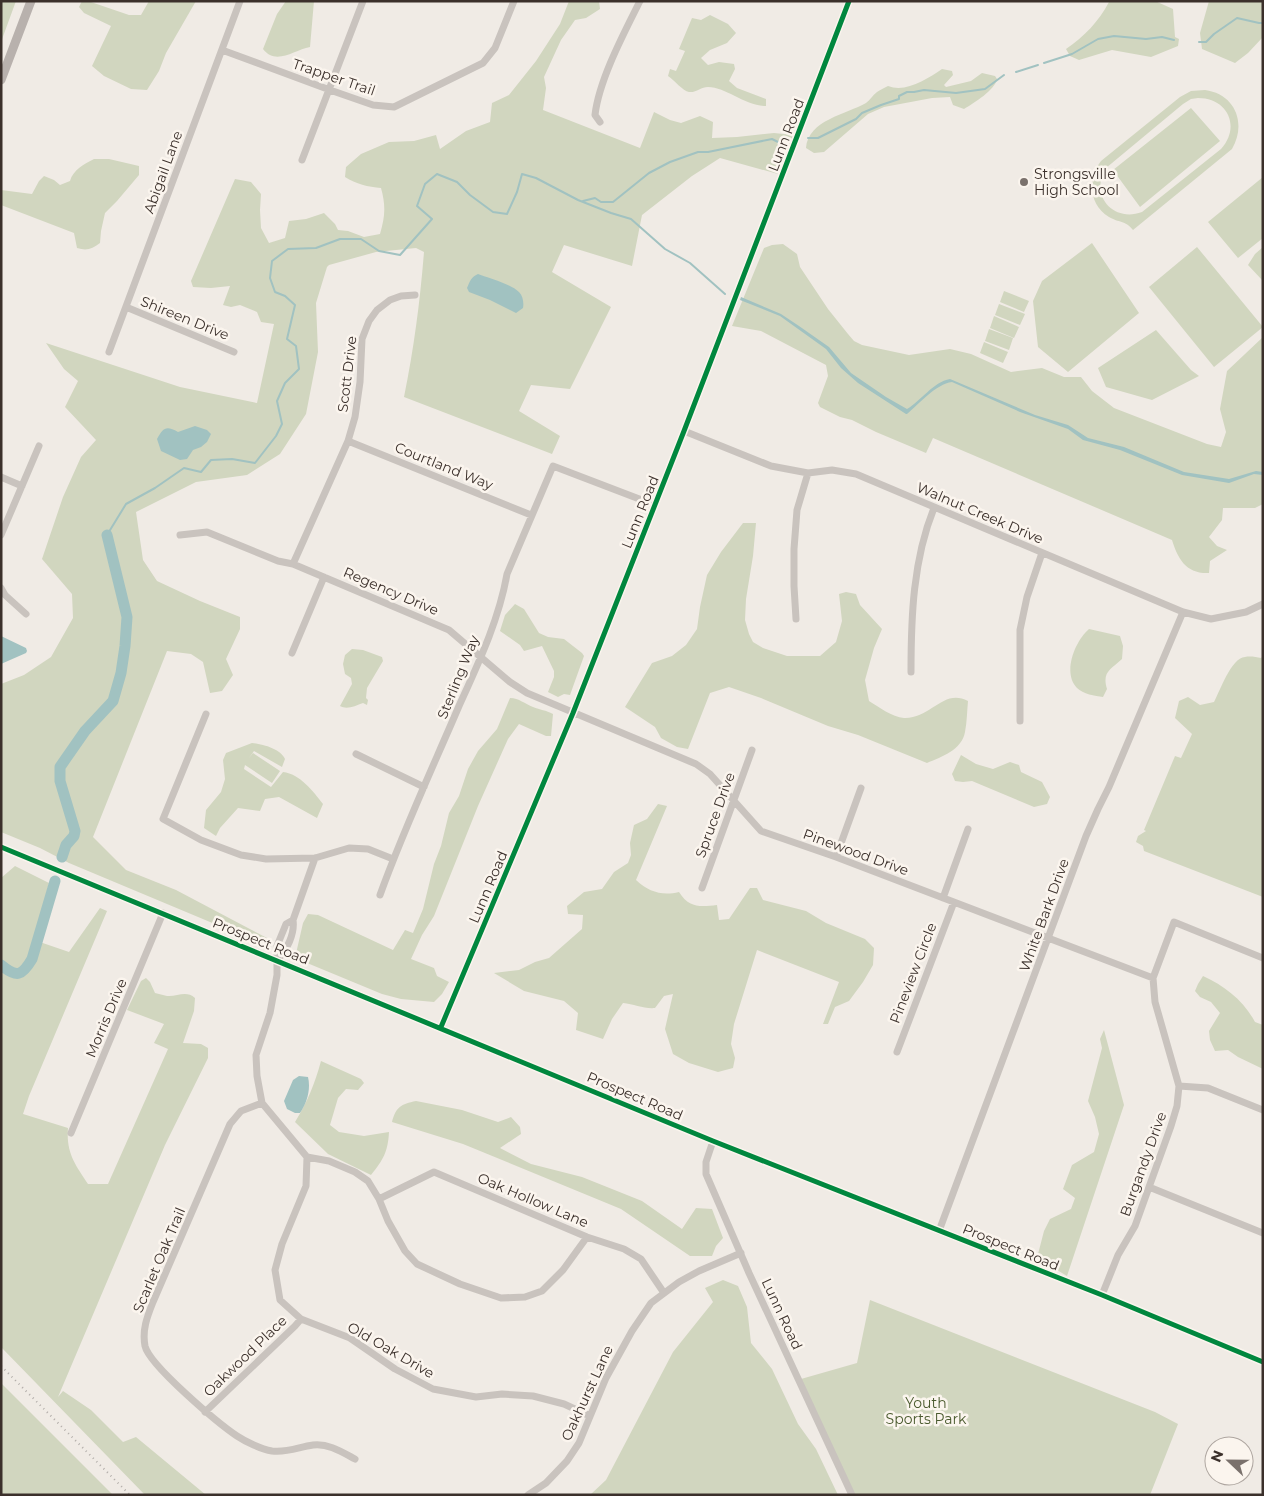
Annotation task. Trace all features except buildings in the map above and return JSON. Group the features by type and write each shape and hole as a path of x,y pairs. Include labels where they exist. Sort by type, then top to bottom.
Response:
{"main road":[{"path":"1,80 31,1"}],"street":[{"name":"Abigail Lane","path":"109,352 240,1"},
{"path":"302,160 363,1"},
{"name":"Trapper Trail","path":"222,50 373,105 394,107 482,63 495,48 514,1"},
{"path":"600,122 595,115 600,92 640,1"},
{"name":"Lunn Road","path":"441,1027 573,713 684,431 849,1"},
{"name":"Scott Drive","path":"294,564 348,441 355,417 360,382 362,339 369,321 377,310 390,300 401,296 415,295"},
{"name":"Shireen Drive","path":"126,308 234,352"},
{"name":"Walnut Creek Drive","path":"684,431 771,466 808,473 832,470 856,474 1183,612 1212,619 1246,612 1263,604"},
{"name":"Courtland Way","path":"348,441 531,516"},
{"path":"1,535 39,446"},
{"name":"Sterling Way","path":"380,895 393,859 481,656 503,592 506,574 553,466 655,505"},
{"path":"796,619 794,586 797,510 808,473"},
{"path":"1,477 22,486"},
{"path":"910,672 913,595 923,545 934,508"},
{"name":"Regency Drive","path":"180,535 206,532 278,561 294,564 449,630 510,682 527,693 573,713"},
{"path":"1020,721 1020,630 1027,598 1042,553"},
{"path":"292,653 324,577"},
{"path":"1,588 26,614"},
{"name":"White Bark Drive","path":"939,1231 1086,836 1109,787 1183,612"},
{"name":"Pinewood Drive","path":"573,713 696,764 710,774 761,831 836,856 1153,978"},
{"path":"206,714 163,819 201,840 241,855 266,859 315,858 350,848 368,849 393,859"},
{"name":"Spruce Drive","path":"702,888 752,750"},
{"path":"356,754 424,787"},
{"path":"836,856 861,788"},
{"path":"943,898 968,829"},
{"name":"Prospect Road","path":"1,847 441,1027 713,1141 1102,1295 1263,1362"},
{"path":"315,858 293,920 294,928 285,952 277,960 277,975 270,1013 256,1055 257,1076 262,1102 307,1157 329,1161 356,1172 368,1181 405,1251 417,1264 460,1284 501,1298 525,1297 542,1291 562,1270 587,1237"},
{"name":"Pineview Circle","path":"897,1052 954,902"},
{"name":"Morris Drive","path":"71,1133 164,913"},
{"name":"Burgandy Drive","path":"1102,1295 1118,1255 1134,1226 1177,1106 1179,1086 1155,1002 1153,978 1174,922 1263,958"},
{"path":"1179,1086 1208,1088 1263,1110"},
{"name":"Scarlet Oak Trail","path":"262,1102 241,1112 230,1124 153,1302 144,1326 145,1348 160,1369 205,1412 238,1438 271,1451 290,1451 314,1445 331,1446 355,1460"},
{"name":"Lunn Road","path":"713,1141 706,1162 706,1174 852,1495"},
{"name":"Old Oak Drive","path":"307,1157 306,1186 282,1244 275,1270 280,1300 301,1319 350,1338 395,1369 433,1389 476,1397 502,1394 533,1396 564,1404 590,1416"},
{"name":"Oak Hollow Lane","path":"379,1200 434,1172 587,1237 624,1249 641,1259 664,1293"},
{"path":"1149,1187 1263,1234"},
{"name":"Oakhurst Lane","path":"528,1495 546,1483 567,1461 579,1443 606,1378 632,1331 651,1303 679,1282 698,1271 741,1253"},
{"name":"Oakwood Place","path":"205,1412 301,1319"}],"green space":[{"path":"1,1 16,1 1,42"},
{"path":"82,1 88,1 129,15 141,15 149,1 196,1 147,90 131,89 104,76 92,66 111,26 84,13 79,7"},
{"path":"286,1 314,1 310,47 279,57 268,54 263,49 277,14"},
{"path":"569,1 599,1 600,9 586,18 575,20 561,40 544,77 546,88 543,110 640,148 654,112 681,123 700,116 713,122 712,138 774,133 793,135 778,174 720,158 692,176 642,215 632,266 564,245 552,272 611,307 570,389 531,385 519,411 560,436 552,454 404,397 421,289 424,252 416,248 376,252 327,267 316,303 318,352 306,414 280,454 247,475 196,482 136,512 143,560 157,581 240,617 240,629 226,659 233,675 222,691 210,693 203,662 191,654 167,651 93,837 126,870 176,890 267,938 265,943 258,942 69,863 40,848 1,832 1,684 24,675 51,657 73,618 72,594 42,559 63,497 81,457 96,440 65,407 78,381 64,369 46,343 180,387 257,403 274,324 261,322 257,312 240,305 231,307 223,305 230,286 193,287 191,281 235,179 251,182 261,194 261,228 269,243 285,238 289,221 306,219 324,213 338,230 348,231 364,237 380,234 384,211 381,188 353,182 345,177 346,167 361,154 389,142 414,141 436,135 440,149 466,131 490,122 492,103 509,95 536,61 560,24"},
{"path":"1155,1 1173,9 1175,37 1179,39 1178,46 1151,57 1112,50 1079,60 1070,56 1066,49 1079,39 1101,16 1109,2"},
{"path":"1209,1 1263,1 1263,37 1248,53 1235,63 1202,49 1200,33"},
{"path":"710,15 728,24 736,33 727,43 710,50 701,58 708,65 719,62 734,64 735,69 729,81 737,88 766,99 766,106 751,103 715,88 705,87 689,92 668,76 670,69 676,71 685,51 679,49 692,18 701,20"},
{"path":"942,69 952,71 953,75 944,85 946,87 971,81 982,73 995,76 997,79 988,92 964,109 953,105 950,97 932,98 884,107 868,114 824,152 814,153 806,148 808,138 821,124 866,103 877,92 888,86 902,88 916,84"},
{"path":"1205,90 1215,93 1224,97 1231,104 1238,120 1236,139 1232,149 1133,230 1125,223 1109,217 1097,206 1092,191 1092,183 1097,168 1101,161 1180,97 1191,91","holes":["1191,99 1208,99 1224,108 1228,115 1230,132 1221,149 1142,212 1122,214 1113,210 1102,197 1100,188 1101,178 1106,168 1183,104"]},
{"path":"1191,108 1220,141 1140,207 1113,170"},
{"path":"94,159 109,159 139,166 139,175 105,213 100,243 94,247 89,249 77,248 74,233 1,205 1,190 32,194 44,176 60,185 70,181 76,171"},
{"path":"1263,177 1263,238 1238,258 1208,222"},
{"path":"1092,243 1139,313 1068,372 1038,347 1033,301 1042,281"},
{"path":"783,244 797,254 800,267 828,309 854,341 862,345 909,355 950,349 971,354 1011,372 1042,368 1064,377 1081,377 1092,391 1114,408 1207,444 1221,447 1226,432 1220,409 1227,371 1263,337 1263,504 1255,508 1223,508 1222,520 1209,537 1217,546 1227,550 1210,561 1209,573 1201,573 1194,571 1184,564 1172,540 933,438 926,453 820,407 818,403 828,376 826,365 761,331 732,326 764,248"},
{"path":"1197,247 1263,327 1214,367 1149,287"},
{"path":"1263,247 1263,281 1248,265 1255,254"},
{"path":"1004,291 1029,301 1024,312 1000,302"},
{"path":"999,304 1025,314 1020,325 995,315"},
{"path":"994,316 1019,327 1014,338 990,328"},
{"path":"989,329 1013,338 1009,350 985,341"},
{"path":"1156,330 1191,370 1199,376 1152,400 1106,387 1098,368"},
{"path":"984,342 1008,352 1003,363 980,353"},
{"path":"743,523 756,523 745,620 753,642 763,648 787,656 820,656 836,642 842,621 839,594 846,592 856,594 860,605 882,629 874,648 865,680 869,701 890,714 904,718 922,714 951,698 968,701 965,732 960,744 950,752 927,763 729,687 710,693 688,749 677,747 661,738 655,727 625,707 652,663 672,656 686,645 697,629 707,575 721,552"},
{"path":"515,604 524,609 539,633 548,637 564,639 584,656 570,695 564,694 558,697 548,692 554,677 554,671 542,646 524,651 520,645 500,631 505,615"},
{"path":"1089,629 1120,636 1123,646 1122,659 1106,675 1107,689 1103,697 1082,692 1073,682 1071,674 1072,657 1075,649"},
{"path":"352,649 363,650 382,657 383,661 367,688 367,705 363,703 345,708 340,706 352,684 351,678 345,674 343,664 345,655"},
{"path":"1263,656 1263,897 1144,851 1143,846 1136,842 1138,836 1146,831 1144,830 1175,756 1181,758 1192,734 1175,718 1179,701 1188,697 1200,705 1214,702 1226,676 1235,663 1245,657 1261,658"},
{"path":"510,698 553,714 551,736 546,736 519,724 508,739 478,806 434,916 422,935 411,959 434,968 437,976 449,982 442,994 434,1002 401,999 382,994 295,958 303,923 308,914 318,915 393,950 405,930 413,933 423,909 449,813 459,796 468,769 478,751 497,729"},
{"path":"252,743 276,750 285,759 282,767 254,751 249,758 253,753 280,771 272,783 245,765 244,769 271,787 283,772 289,773 306,784 323,804 317,818 279,797 265,799 260,811 238,808 220,828 216,836 204,828 206,810 221,792 225,779 223,760 226,753"},
{"path":"961,755 976,764 993,769 1010,762 1019,765 1021,772 1042,782 1050,797 1047,804 1034,807 972,781 955,781 952,774"},
{"path":"658,804 667,806 636,880 646,887 656,892 667,894 679,892 691,904 717,905 719,920 729,919 750,888 757,888 763,900 806,911 826,923 865,939 874,948 873,965 863,982 849,1001 835,1007 828,1024 823,1024 839,982 757,950 734,1024 731,1044 735,1058 733,1068 718,1072 689,1063 673,1054 665,1029 673,994 664,996 655,1008 623,1003 612,1019 603,1039 576,1030 578,1013 564,1001 524,991 494,973 519,970 549,958 582,929 583,915 568,914 567,906 584,892 602,889 614,872 628,863 631,855 630,843 634,825 647,819"},
{"path":"15,866 49,883 34,940 69,952 100,908 107,911 23,1114 68,1128 70,1151 75,1164 88,1184 108,1184 168,1049 154,1043 164,1024 127,1010 141,981 146,978 155,993 167,996 188,994 195,998 194,1011 183,1043 201,1044 208,1048 208,1058 165,1145 58,1397 63,1391 91,1410 123,1442 136,1437 206,1495 145,1495 1,1347 1,878"},
{"path":"1203,976 1219,984 1233,995 1251,1014 1255,1022 1263,1025 1263,1069 1228,1050 1215,1051 1210,1040 1209,1031 1220,1013 1211,1002 1200,997 1195,991"},
{"path":"1104,1030 1124,1105 1067,1276 1037,1258 1044,1231 1050,1219 1071,1209 1075,1198 1063,1189 1072,1165 1094,1152 1099,1134 1095,1117 1088,1101 1102,1048 1100,1039"},
{"path":"321,1061 361,1079 364,1083 358,1090 346,1089 338,1098 330,1125 339,1132 364,1136 389,1132 384,1155 371,1175 328,1154 295,1122 310,1093"},
{"path":"416,1101 462,1110 498,1122 511,1117 520,1127 521,1134 500,1148 531,1164 582,1177 642,1201 682,1229 696,1208 712,1209 723,1238 716,1246 712,1256 690,1256 621,1209 463,1144 392,1122 395,1113 400,1107 406,1103"},
{"path":"723,1280 738,1286 747,1307 751,1343 772,1369 798,1424 816,1449 838,1495 590,1495 606,1480 673,1352 713,1302 705,1288"},
{"name":"Youth Sports Park","path":"870,1300 1155,1412 1178,1424 1150,1495 855,1495 801,1379 857,1363"},
{"path":"1,1383 113,1495 1,1495"}],"water":[{"path":"478,274 515,289 522,298 523,308 516,313 469,292 467,288 470,281"},
{"path":"741,297 781,314 799,326 829,347 851,373 907,409 938,384 950,379 1035,415 1068,425 1088,438 1124,447 1184,472 1229,479 1256,471 1263,472 1263,475 1254,474 1229,483 1182,475 1120,450 1083,440 1068,429 1020,412 952,382 934,390 906,414 858,383 841,368 826,349 780,316 740,300"},
{"path":"195,426 207,430 211,434 207,442 193,450 187,459 180,460 161,451 157,439 163,430 168,428 178,432"},
{"path":"1,636 26,648 26,653 1,664"},
{"path":"299,1076 308,1077 309,1091 300,1113 295,1113 287,1109 284,1101 293,1080"}],"waterway":[{"path":"1199,42 1206,42 1237,18 1263,23"},
{"path":"1044,63 1072,54 1098,39 1114,36 1146,39 1162,37 1174,40"},
{"path":"1016,72 1038,65"},
{"path":"808,138 818,138 856,119 862,113 899,99 899,96 907,92 924,90 956,93 985,89 1004,75"},
{"path":"583,201 595,198 601,202 613,202 649,173 670,162 698,152 708,152 772,139 780,143"},
{"path":"107,535 126,504 155,488 184,468 201,472 211,460 232,459 255,463 276,436 282,424 277,401 285,383 299,369 296,346 287,339 295,305 285,296 275,292 270,278 272,261 288,249 316,248 340,239 361,239 379,251 400,255 432,219 417,206 425,184 437,174 457,182 470,195 493,212 507,214 517,192 522,174 536,178 578,200 631,219 665,249 690,263 725,294"},
{"path":"62,857 66,845 74,836 75,831 60,781 60,767 85,731 113,701 121,673 125,646 127,617 107,535"},
{"path":"1,965 11,972 19,973 25,969 32,959 55,881"}],"railway":[{"path":"1,1366 130,1495"}],"cycle path":[{"path":"441,1027 573,713 684,431 849,1"},
{"path":"1,847 713,1141 1102,1295 1263,1362"}],"place":[{"name":"Strongsville High School","path":"1024,182"}]}
